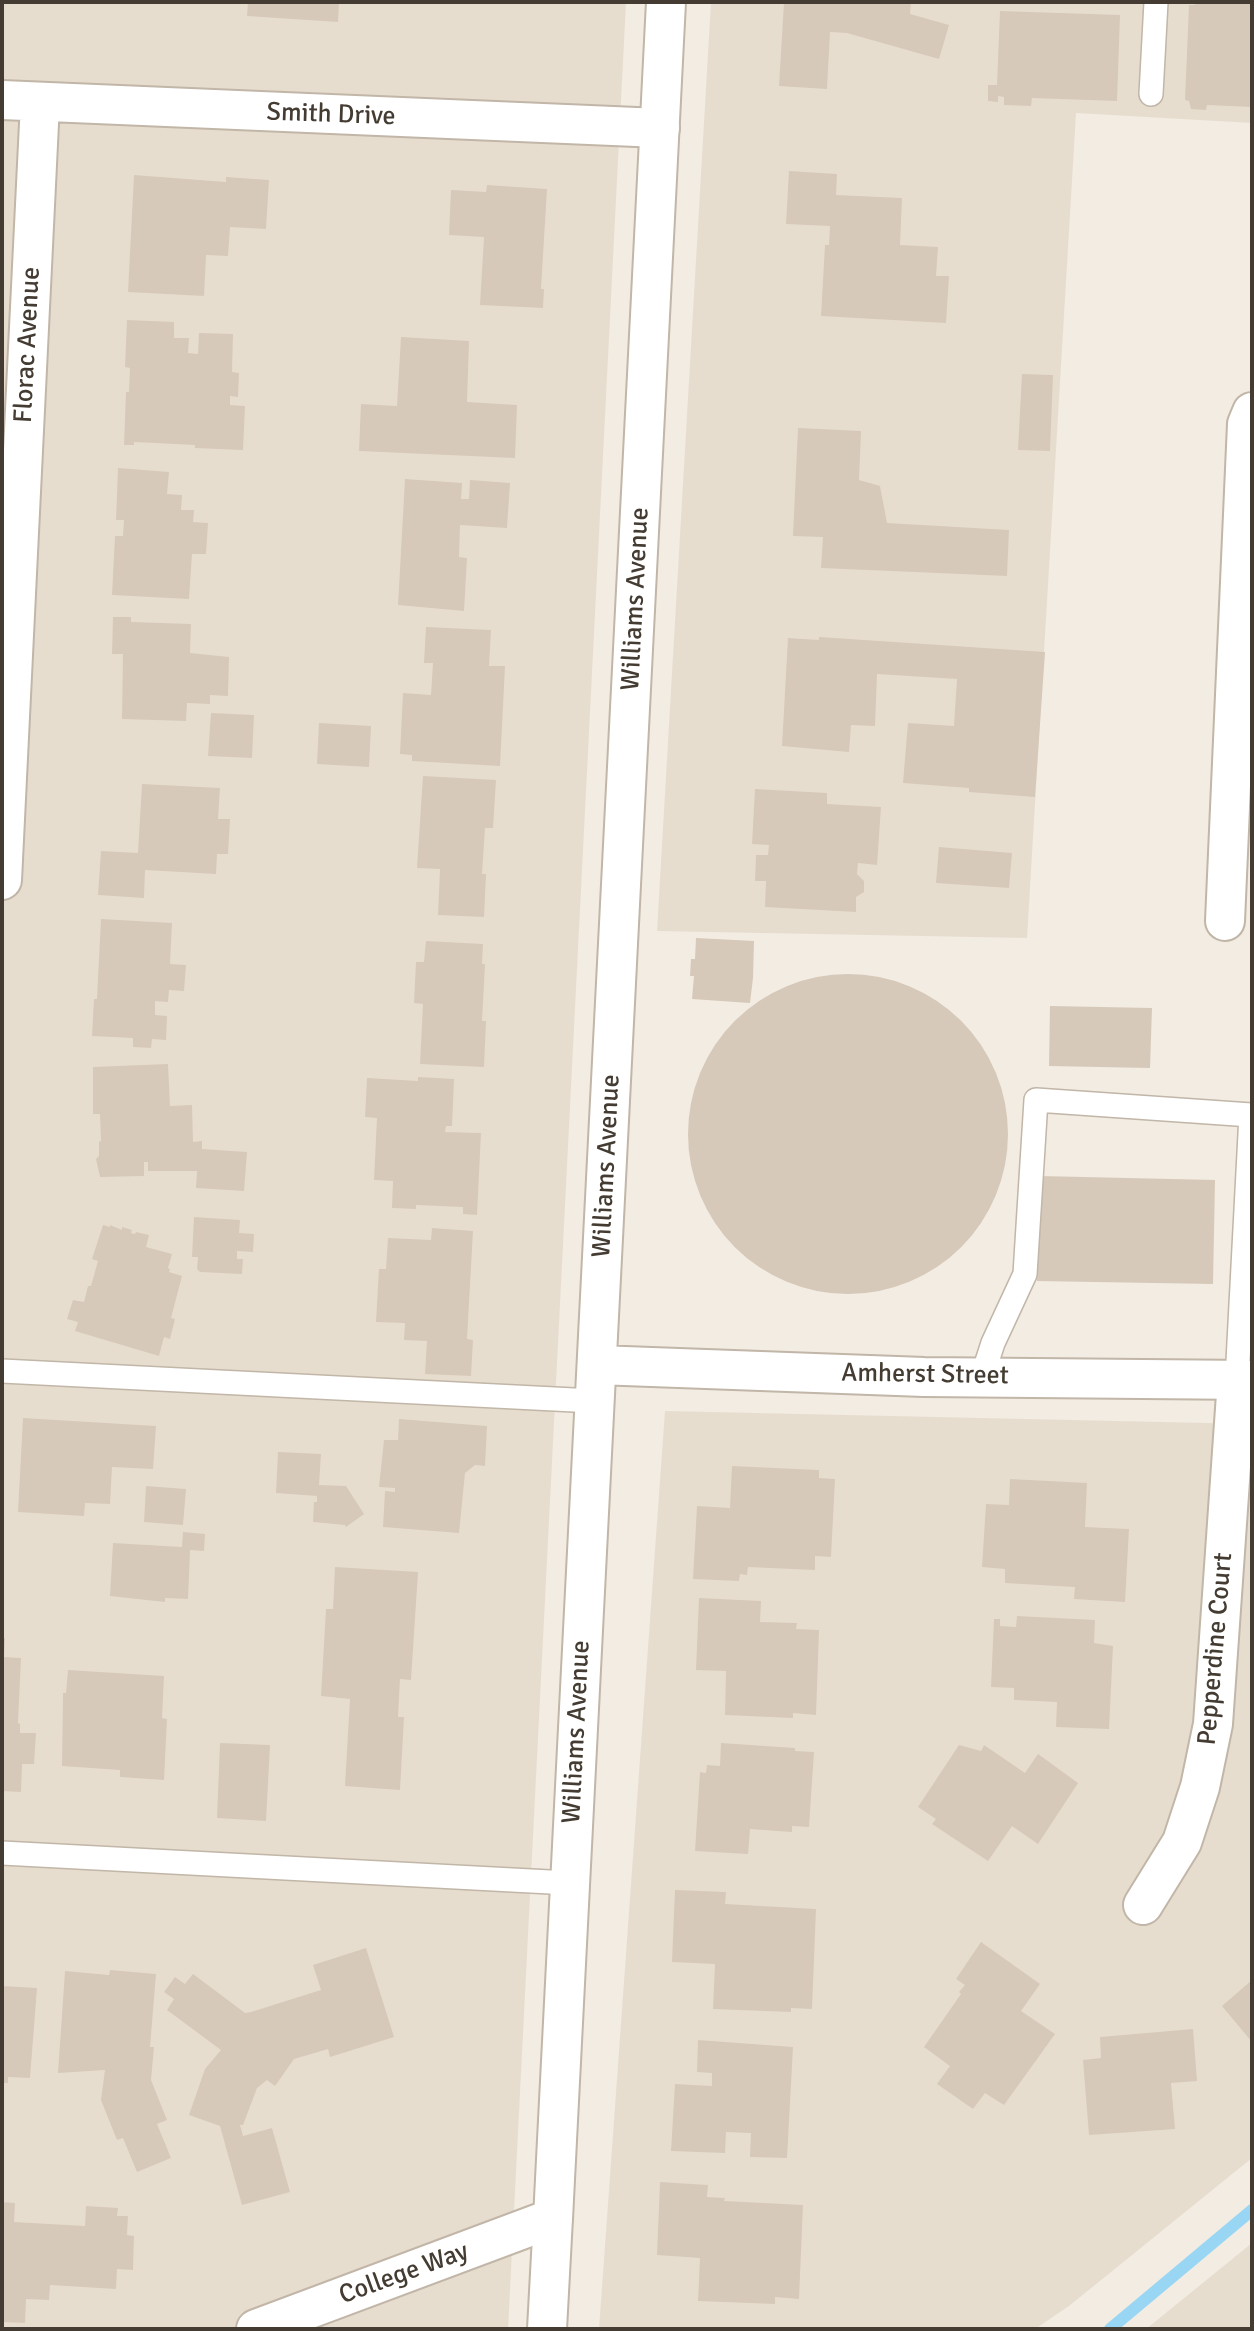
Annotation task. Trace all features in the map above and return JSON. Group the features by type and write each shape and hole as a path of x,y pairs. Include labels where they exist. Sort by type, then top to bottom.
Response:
{"street":[{"name":"Williams Avenue","path":"547,2329 666,2"},
{"name":"Smith Drive","path":"2,100 660,128"},
{"name":"Florac Avenue","path":"2,880 40,103"},
{"path":"1225,921 1243,716 1247,424 1252,412"},
{"name":"Amherst Street","path":"596,1383 982,1377 1245,1380"},
{"name":"Pepperdine Court","path":"1143,1905 1182,1842 1200,1787 1213,1724 1245,1380"},
{"name":"College Way","path":"256,2329 553,2218"}],"lane":[{"path":"1151,94 1156,2"},
{"path":"982,1377 993,1343 1025,1274 1036,1100 1251,1115 1245,1380"},
{"path":"2,1371 596,1383"},
{"path":"2,1853 569,1883"}],"shaded area":[{"path":"2,2 626,2 508,2329 2,2329"},
{"path":"711,2 1252,2 1252,123 1076,113 1027,938 657,931"},
{"path":"665,1411 1252,1424 1252,2158 1069,2306 1035,2329 599,2329"},
{"path":"1252,2243 1252,2329 1146,2329"}],"building":[{"path":"248,2 339,2 338,22 247,16"},
{"path":"784,2 911,2 910,14 949,25 939,59 847,33 830,32 827,89 779,86"},
{"path":"1195,2 1252,2 1252,107 1207,105 1206,110 1191,109 1189,101 1185,100 1189,5 1195,5"},
{"path":"1000,11 1120,15 1117,101 1032,98 1031,106 1004,105 1004,97 998,96 998,102 988,101 988,85 997,85"},
{"path":"789,171 837,174 836,195 902,198 900,245 938,247 936,276 949,276 946,323 821,316 825,245 829,245 830,226 786,224"},
{"path":"134,175 226,182 226,177 269,180 266,229 230,227 228,256 206,255 204,296 128,292"},
{"path":"487,185 547,189 541,289 544,289 543,308 480,305 484,237 449,235 451,190 486,192"},
{"path":"127,320 174,322 174,338 189,338 188,353 198,354 199,333 233,334 232,372 239,373 238,397 230,396 230,405 245,406 243,450 134,442 134,445 124,445 126,392 129,392 130,368 125,367"},
{"path":"401,337 469,341 467,402 517,405 515,458 359,451 361,404 397,406"},
{"path":"1022,374 1053,375 1050,451 1018,450"},
{"path":"798,428 861,431 859,480 880,486 887,523 1009,530 1007,576 821,568 823,537 793,536"},
{"path":"118,468 169,472 167,494 182,495 181,510 194,510 193,522 208,523 206,554 192,554 189,599 112,595 115,536 123,536 124,520 116,520"},
{"path":"405,479 462,483 461,499 469,499 470,480 510,483 507,528 460,525 459,557 467,558 464,611 398,605"},
{"path":"113,617 131,617 131,622 191,624 190,653 229,657 228,696 210,695 210,704 187,703 186,721 122,719 123,654 112,654"},
{"path":"426,627 491,630 489,666 505,666 500,766 412,761 412,755 400,754 403,693 431,695 433,663 424,663"},
{"path":"819,637 1045,652 1035,797 903,783 908,723 954,726 957,679 877,674 875,726 851,725 849,752 782,746 788,638 819,640"},
{"path":"211,713 254,715 252,758 208,756"},
{"path":"319,723 371,726 369,767 317,764"},
{"path":"423,776 496,780 493,828 485,828 482,874 486,874 484,917 438,915 440,869 417,868"},
{"path":"142,784 220,788 218,819 230,819 228,854 217,854 216,874 145,870 144,898 98,895 101,851 138,853"},
{"path":"755,789 827,793 827,804 881,807 877,865 858,863 857,874 864,881 864,892 856,897 856,912 765,907 766,881 755,881 756,855 768,855 769,845 752,844"},
{"path":"939,847 1012,853 1009,888 936,883"},
{"path":"101,919 172,923 170,964 186,965 184,991 169,990 168,1002 155,1001 155,1015 167,1016 166,1040 152,1039 151,1048 133,1047 133,1038 92,1036 94,999 97,999"},
{"path":"696,938 754,941 750,1003 692,999 694,976 690,976 691,959 695,959"},
{"path":"426,941 483,944 482,964 485,964 482,1021 486,1021 484,1067 420,1064 423,1004 414,1003 416,962 424,962"},
{"path":"832,974 864,974 895,981 924,993 950,1010 972,1032 989,1058 1001,1087 1008,1118 1008,1150 1001,1181 989,1210 972,1236 950,1258 924,1275 895,1287 864,1294 832,1294 801,1287 772,1275 746,1258 724,1236 707,1210 695,1181 688,1150 688,1118 695,1087 707,1058 724,1032 746,1010 772,993 801,981"},
{"path":"1050,1006 1152,1008 1150,1068 1049,1066"},
{"path":"168,1064 170,1106 192,1105 193,1142 202,1141 202,1149 247,1152 244,1191 196,1188 197,1171 148,1171 148,1162 144,1162 144,1176 100,1177 96,1159 99,1156 99,1141 101,1142 100,1114 93,1114 93,1067"},
{"path":"418,1077 454,1079 452,1126 446,1126 445,1132 481,1133 477,1215 463,1214 463,1207 416,1205 416,1209 392,1208 393,1181 374,1180 377,1118 365,1117 367,1078 418,1081"},
{"path":"1039,1176 1215,1180 1213,1284 1037,1281"},
{"path":"194,1217 240,1220 239,1233 254,1234 253,1252 237,1251 237,1259 243,1259 242,1274 200,1272 197,1269 198,1257 192,1257"},
{"path":"103,1225 149,1235 146,1247 172,1254 169,1272 182,1276 171,1318 175,1319 170,1339 164,1337 159,1356 75,1331 78,1322 67,1319 73,1300 84,1302 88,1286 91,1286 98,1261 92,1259"},
{"path":"432,1228 473,1231 467,1339 473,1340 471,1376 425,1374 427,1341 404,1340 405,1323 376,1322 379,1269 386,1269 388,1238 431,1240"},
{"path":"23,1418 156,1426 153,1469 112,1467 110,1504 85,1503 84,1516 18,1512"},
{"path":"399,1419 487,1426 485,1466 475,1465 465,1473 459,1533 383,1527 385,1491 395,1492 395,1488 379,1487 384,1440 398,1440"},
{"path":"278,1452 321,1454 319,1485 346,1486 364,1514 346,1527 313,1522 317,1496 276,1493"},
{"path":"732,1466 819,1470 819,1478 835,1479 831,1557 815,1556 815,1570 748,1567 747,1575 740,1574 739,1581 693,1579 697,1506 730,1508"},
{"path":"1010,1479 1087,1483 1085,1527 1129,1529 1125,1602 1074,1599 1075,1587 1005,1583 1005,1569 982,1567 986,1504 1009,1505"},
{"path":"146,1486 186,1489 183,1525 144,1522"},
{"path":"183,1532 205,1534 204,1551 190,1550 188,1599 165,1598 165,1602 110,1596 113,1543 182,1547"},
{"path":"335,1567 418,1572 411,1680 400,1679 398,1717 404,1717 400,1790 345,1786 350,1699 321,1696 326,1609 333,1609"},
{"path":"699,1598 761,1601 760,1622 797,1623 796,1629 819,1630 816,1715 793,1713 793,1718 725,1715 726,1671 696,1670"},
{"path":"1017,1616 1095,1620 1094,1643 1113,1646 1109,1729 1056,1727 1057,1702 1014,1700 1014,1688 991,1687 994,1619 1000,1619 1000,1626 1016,1627"},
{"path":"2,1638 5,1638 4,1657 21,1658 18,1723 20,1733 36,1733 34,1764 22,1764 21,1792 2,1791"},
{"path":"68,1670 164,1676 162,1718 167,1719 164,1780 120,1777 120,1770 62,1766 63,1693 66,1693"},
{"path":"220,1743 270,1745 266,1821 217,1818"},
{"path":"721,1743 795,1748 795,1751 814,1752 809,1827 792,1826 792,1832 750,1829 748,1854 695,1851 700,1772 706,1773 707,1765 720,1766"},
{"path":"959,1745 981,1751 984,1745 1025,1773 1038,1754 1078,1783 1038,1844 1012,1826 988,1861 932,1824 936,1819 918,1807"},
{"path":"675,1890 726,1892 725,1904 816,1909 812,2009 791,2008 791,2012 713,2009 715,1964 672,1962"},
{"path":"981,1942 1040,1984 1021,2011 1055,2034 1004,2105 985,2093 973,2109 937,2084 950,2066 924,2047 961,1994 959,1992 965,1985 956,1979"},
{"path":"366,1948 394,2037 330,2057 328,2049 294,2059 275,2086 267,2080 257,2088 243,2125 240,2125 243,2136 272,2128 290,2192 242,2205 220,2126 189,2115 205,2069 221,2050 167,2010 174,1999 164,1992 175,1977 185,1984 193,1974 245,2013 251,2012 321,1990 313,1965"},
{"path":"110,1970 156,1974 150,2047 154,2047 151,2080 167,2120 157,2124 171,2158 137,2172 123,2138 117,2140 101,2100 105,2070 58,2073 65,1971 109,1975"},
{"path":"1252,1980 1252,2042 1222,2006"},
{"path":"2,1986 37,1988 30,2078 8,2077 8,2083 2,2083"},
{"path":"1193,2029 1197,2081 1171,2083 1175,2129 1089,2135 1083,2060 1101,2058 1100,2037"},
{"path":"698,2040 793,2047 787,2158 750,2157 751,2133 726,2132 725,2153 671,2151 675,2084 712,2086 712,2073 697,2072"},
{"path":"660,2182 708,2185 707,2197 725,2198 724,2201 803,2205 799,2299 775,2297 775,2304 698,2301 700,2258 657,2255"},
{"path":"2,2202 15,2203 14,2222 85,2226 86,2206 118,2208 117,2216 128,2216 127,2235 134,2236 133,2270 117,2269 116,2289 50,2285 49,2300 26,2299 25,2323 2,2322"}],"waterway":[{"path":"1110,2329 1252,2210"}]}
